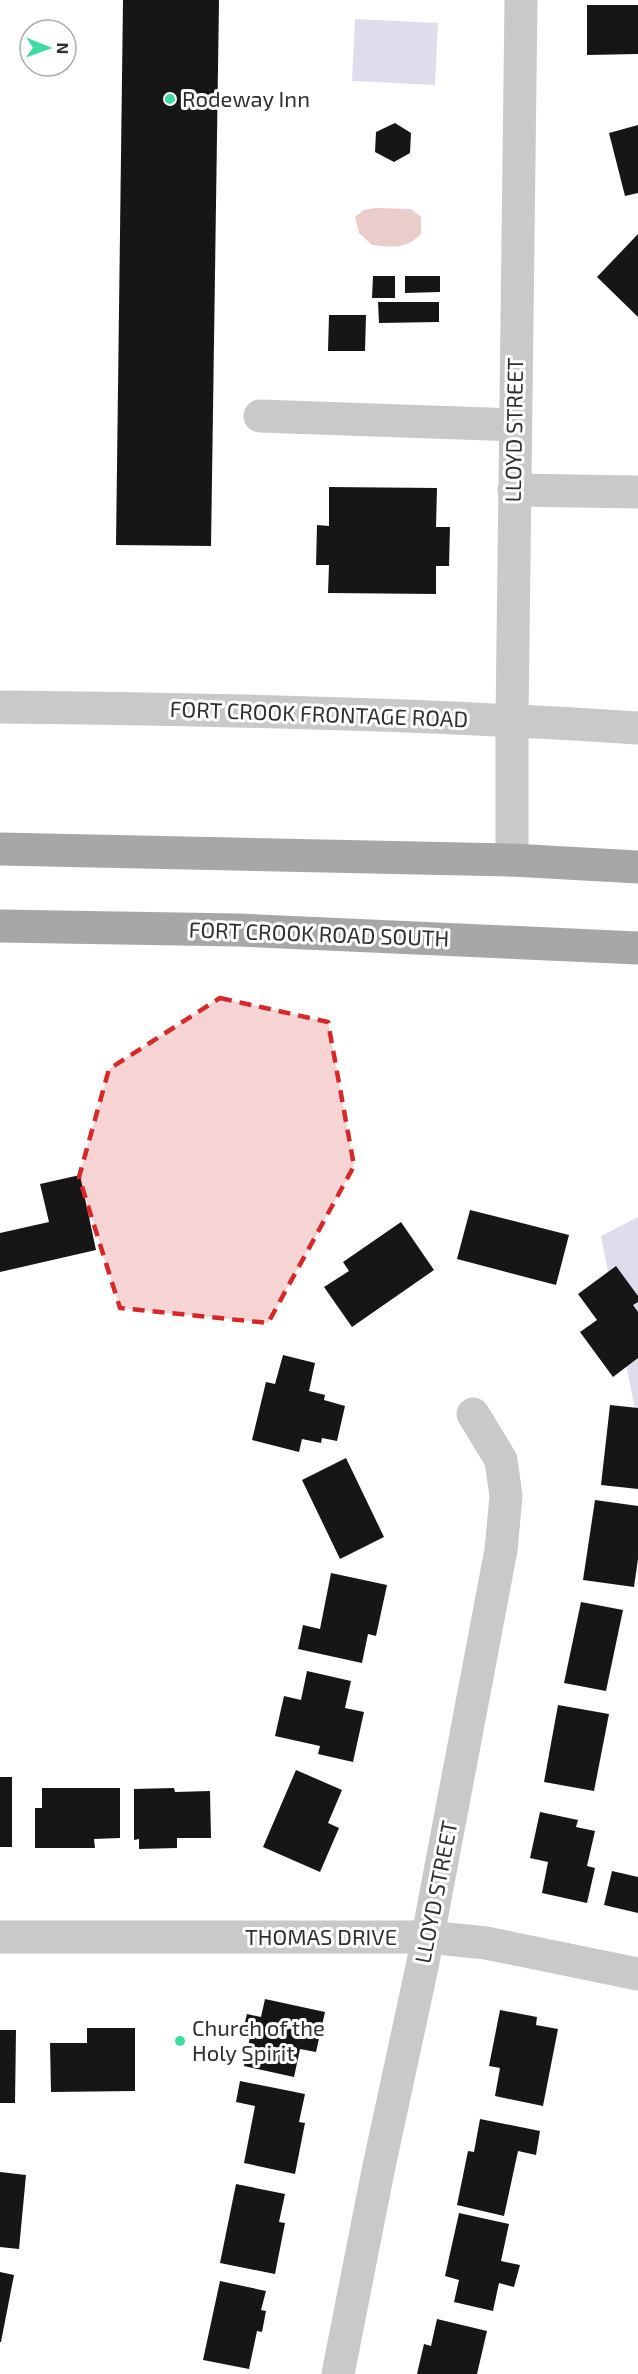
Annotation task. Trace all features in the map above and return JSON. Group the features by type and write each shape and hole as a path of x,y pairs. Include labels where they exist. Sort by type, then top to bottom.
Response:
{"main road":[{"path":"0,849 512,860 638,867"},
{"name":"FORT CROOK ROAD SOUTH","path":"0,926 239,930 638,948"}],"street":[{"name":"LLOYD STREET","path":"512,860 514,425 521,0"},
{"path":"260,416 514,425"},
{"path":"514,490 638,492"},
{"name":"FORT CROOK FRONTAGE ROAD","path":"0,707 254,710 512,720 638,728"},
{"name":"LLOYD STREET","path":"338,2374 428,1937 501,1550 506,1496 501,1460 473,1414"},
{"name":"THOMAS DRIVE","path":"0,1937 428,1937 486,1943 638,1974"}],"highlighted area":[{"path":"220,998 328,1022 354,1166 268,1323 120,1308 79,1177 109,1069"}],"shaded area":[{"path":"355,19 438,23 435,85 352,81"},
{"path":"411,209 421,217 421,234 404,245 393,247 372,245 359,233 355,217 364,210"},
{"path":"638,1217 638,1425 601,1236"}],"building":[{"path":"123,0 219,0 211,546 116,545"},
{"path":"587,5 638,5 638,54 587,55"},
{"path":"395,123 411,133 410,153 394,162 375,152 376,132"},
{"path":"638,125 638,193 625,196 609,133"},
{"path":"638,234 638,317 597,277"},
{"path":"373,276 395,276 395,298 372,298"},
{"path":"405,276 440,276 440,292 405,293"},
{"path":"378,302 439,302 439,322 379,323"},
{"path":"329,315 366,315 365,351 328,351"},
{"path":"329,487 437,488 436,527 450,527 449,566 436,566 436,594 328,593 329,565 316,565 317,525 329,526"},
{"path":"80,1175 96,1250 0,1272 0,1233 49,1222 40,1184"},
{"path":"470,1210 569,1235 556,1285 457,1259"},
{"path":"401,1222 434,1270 352,1327 324,1287 349,1271 343,1262"},
{"path":"616,1266 638,1296 638,1302 633,1305 638,1312 638,1358 613,1377 580,1332 597,1320 578,1294"},
{"path":"283,1355 315,1363 309,1391 325,1395 324,1400 345,1406 337,1441 322,1438 321,1443 302,1439 299,1452 252,1440 266,1382 275,1384"},
{"path":"610,1405 638,1408 638,1489 601,1485"},
{"path":"346,1458 384,1537 340,1559 302,1480"},
{"path":"595,1500 638,1506 638,1559 634,1587 583,1580"},
{"path":"331,1573 387,1585 376,1636 368,1634 362,1663 298,1649 303,1625 320,1629"},
{"path":"581,1602 623,1610 606,1691 564,1683"},
{"path":"307,1671 351,1681 345,1708 364,1712 353,1762 318,1754 320,1746 275,1736 284,1696 301,1700"},
{"path":"558,1705 609,1714 594,1791 544,1782"},
{"path":"296,1770 342,1790 328,1823 339,1828 320,1872 263,1847"},
{"path":"0,1777 12,1777 12,1847 0,1847"},
{"path":"42,1788 120,1788 120,1838 94,1839 95,1848 35,1848 35,1808 42,1808"},
{"path":"174,1788 175,1792 210,1791 211,1838 177,1838 177,1848 139,1849 139,1839 134,1840 134,1789"},
{"path":"540,1812 578,1820 576,1827 595,1831 587,1866 595,1868 587,1903 542,1893 548,1862 530,1858"},
{"path":"612,1871 638,1877 638,1913 604,1905"},
{"path":"265,1999 325,2012 316,2052 300,2049 294,2077 244,2066 251,2032 243,2030 247,2014 261,2017"},
{"path":"500,2010 537,2017 536,2025 558,2029 543,2106 495,2096 500,2068 489,2066"},
{"path":"87,2028 135,2028 135,2091 51,2092 50,2043 87,2043"},
{"path":"0,2030 16,2030 15,2103 0,2103"},
{"path":"240,2081 305,2094 299,2122 305,2123 295,2174 244,2163 255,2106 236,2102"},
{"path":"480,2119 540,2131 536,2155 518,2151 504,2216 457,2205 468,2151 474,2152"},
{"path":"0,2172 26,2175 19,2249 0,2247"},
{"path":"236,2184 285,2194 279,2222 285,2223 275,2274 220,2263"},
{"path":"459,2213 509,2224 501,2261 520,2265 514,2287 499,2283 493,2311 454,2302 459,2280 445,2276"},
{"path":"0,2272 14,2275 1,2342 0,2342"},
{"path":"220,2281 266,2291 261,2310 266,2311 262,2332 257,2331 249,2369 203,2360"},
{"path":"437,2319 487,2331 477,2374 417,2374 424,2344 431,2346"}],"place":[{"name":"Rodeway Inn","path":"170,99"},
{"name":"Church of the Holy Spirit","path":"180,2041"}]}
